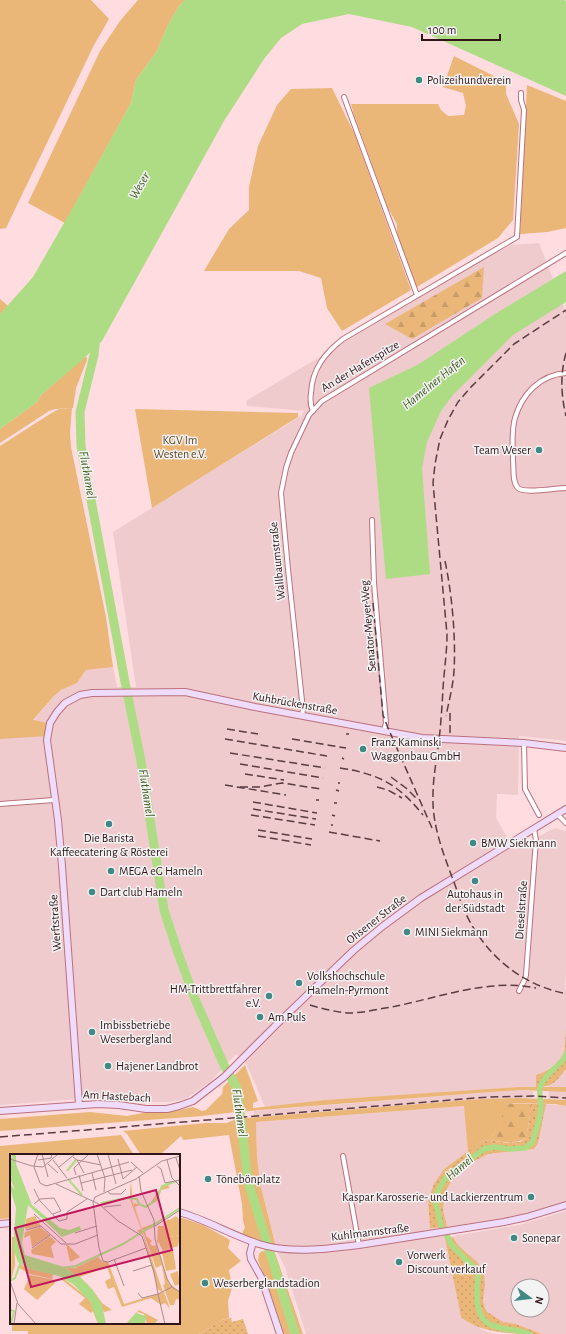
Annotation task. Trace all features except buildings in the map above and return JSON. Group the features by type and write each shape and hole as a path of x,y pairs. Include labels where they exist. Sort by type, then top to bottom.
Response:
{"main road":[{"name":"Kuhbrückenstraße","path":"47,740 50,723 57,712 69,701 80,695 92,693 185,692 434,739 524,743 566,748"},
{"name":"Werftstraße","path":"47,740 62,866 79,1104"},
{"name":"Ohsener Straße","path":"224,1077 354,950 383,926 421,898 566,809"},
{"name":"Am Hastebach","path":"0,1111 79,1104 112,1104 146,1109 167,1109 193,1101 224,1077"},
{"name":"Kuhlmannstraße","path":"180,1212 256,1243 275,1248 307,1249 336,1248 442,1233 516,1220 566,1205"},
{"path":"0,1224 10,1223"},
{"path":"256,1243 250,1253 251,1260 261,1277 280,1334"}],"street":[{"name":"An der Hafenspitze","path":"521,93 520,100 524,110 516,237 335,345 322,359 315,370 311,384 310,405 313,411 322,401 566,253"},
{"path":"344,97 417,295"},
{"path":"566,373 554,375 533,386 522,400 514,419 512,436 515,483 518,488 524,491 566,488"},
{"name":"Wallbaumstraße","path":"302,715 303,710 281,493 291,452 313,411"},
{"name":"Senator-Meyer-Weg","path":"372,520 374,583 386,723 384,730"},
{"path":"524,743 525,790 539,815"},
{"path":"0,804 54,800"},
{"path":"558,815 566,823"},
{"name":"Dieselstraße","path":"519,991 526,975 536,840 534,829"},
{"path":"343,1156 359,1245"}],"shaded area":[{"path":"539,243 566,312 566,741 519,736 518,795 497,794 496,818 514,849 555,828 566,831 566,1028 564,1054 562,1058 545,1072 537,1075 536,1087 324,1100 265,1107 247,1065 236,1054 211,1081 186,1099 168,1102 141,1102 106,1097 0,1105 0,723 34,720 54,696 61,690 77,683 86,670 113,667 117,687 136,687 113,532 301,416 304,411 247,406 246,401 487,257 511,245"},
{"path":"566,1069 566,1087 547,1087 554,1083"},
{"path":"521,1090 533,1091 533,1098 480,1099 254,1118 254,1111"},
{"path":"549,1091 566,1092 566,1100 548,1099"},
{"path":"546,1104 566,1106 566,1202 512,1217 447,1227 443,1210 445,1192 451,1182 473,1162 487,1154 534,1149"},
{"path":"465,1106 468,1152 444,1169 428,1201 430,1228 439,1227 445,1238 461,1317 485,1331 495,1334 306,1334 285,1267 278,1254 260,1183 257,1156 256,1122"},
{"path":"566,1211 566,1334 542,1334 516,1324 503,1322 486,1311 483,1301 485,1285 469,1254 459,1246 453,1236 519,1225"}],"green space":[{"path":"0,0 91,0 109,19 94,45 6,228 0,229"},
{"path":"138,0 185,0 179,6 168,25 157,51 136,80 131,103 65,223 28,203 100,51 120,21"},
{"path":"454,56 506,82 506,94 519,124 513,220 498,238 417,287 397,233 397,224 388,208 351,104 438,104 441,110 448,116 464,115 466,106 463,93 443,87"},
{"path":"527,85 566,101 566,228 547,232 520,234"},
{"path":"332,88 355,135 411,290 342,331 327,308 321,278 299,271 204,271 229,229 249,210 249,187 258,146 277,105 291,89"},
{"path":"484,267 482,298 412,339 385,324"},
{"path":"0,299 8,306 0,314"},
{"path":"85,357 87,360 76,388 73,408 55,409 49,411 0,443 0,429 37,402 41,395"},
{"path":"72,408 70,432 71,447 106,617 113,667 86,670 77,683 61,690 54,696 33,720 49,723 47,736 0,739 0,446 59,409"},
{"name":"KGV Im Westen e.V.","path":"135,409 298,413 298,417 152,508"},
{"path":"566,1028 566,1069 551,1085 536,1087 536,1075 552,1067 564,1054"},
{"path":"245,1065 258,1101 253,1103 253,1108 324,1100 519,1087 566,1087 566,1092 521,1090 0,1131 0,1119 90,1112 127,1116 143,1113 165,1113 193,1107 202,1111 206,1110 222,1094 223,1087"},
{"path":"521,1098 566,1100 566,1106 554,1104 503,1103 503,1115 499,1127 489,1140 481,1142 468,1152 464,1106 256,1122 257,1156 260,1183 276,1247 240,1237 245,1228 229,1135 183,1140 181,1136 161,1154 140,1154 127,1134 123,1131 206,1123 227,1123 236,1119 480,1099"},
{"path":"503,1103 532,1104 526,1138 517,1142 489,1140 500,1123"},
{"path":"532,1104 546,1104 538,1143 534,1149 488,1154 473,1162 451,1182 445,1192 443,1210 447,1227 430,1228 428,1201 434,1184 444,1169 481,1142 489,1140 506,1143 520,1142 526,1138"},
{"path":"121,1135 133,1154 10,1154 10,1218 0,1219 0,1146"},
{"name":"Weserberglandstadion","path":"180,1217 203,1225 230,1240 228,1248 241,1261 229,1270 232,1288 228,1301 229,1318 222,1320 201,1333 28,1334 28,1331 12,1331 12,1324 180,1324"},
{"path":"453,1237 459,1246 477,1262 484,1272 485,1285 483,1301 486,1311 503,1322 516,1324 542,1334 521,1334 488,1330 469,1323 461,1317 445,1238"},
{"path":"262,1251 275,1253 303,1334 284,1334 258,1260 259,1254"},
{"path":"231,1318 232,1322 243,1319 248,1334 197,1334 222,1320"}],"water":[{"name":"Weser","path":"185,0 564,0 566,1 566,96 412,27 349,14 302,24 281,38 264,59 224,121 102,341 41,395 37,402 0,429 0,314 33,277 131,103 136,80 157,51 168,25 179,6"},
{"name":"Hamelner Hafen","path":"566,271 566,302 513,335 453,395 441,411 427,442 422,468 430,574 386,579 369,388 419,364 495,314"}],"waterway":[{"name":"Fluthamel","path":"96,337 94,355 80,412 81,446 141,761 164,910 195,999 224,1065 237,1088 248,1181 295,1334"},
{"name":"Hamel","path":"530,1334 493,1326 486,1322 481,1316 478,1308 477,1295 478,1270 450,1243 441,1226 436,1204 437,1193 444,1180 484,1149 494,1147 510,1149 525,1148 532,1143 541,1110 540,1088 545,1078 564,1059 566,1054"}],"railway":[{"path":"563,993 547,989 518,975 483,942 474,929 464,909 438,837 434,816 433,788 440,727 447,634 433,483 440,439 458,402 514,344 566,310"},
{"path":"566,353 562,384 566,416"},
{"path":"445,561 454,630 452,688 446,716"},
{"path":"373,603 383,715 432,828"},
{"path":"450,711 450,733"},
{"path":"227,729 258,734"},
{"path":"225,739 327,756"},
{"path":"292,739 346,748"},
{"path":"230,753 325,768"},
{"path":"240,764 323,778"},
{"path":"340,768 354,770 377,777 387,782 405,795 423,815"},
{"path":"245,774 284,780"},
{"path":"391,777 406,788 416,798"},
{"path":"240,787 259,787 282,783 321,789"},
{"path":"225,785 286,795"},
{"path":"377,787 388,790 402,798"},
{"path":"253,802 317,813"},
{"path":"253,809 316,819"},
{"path":"251,815 315,825"},
{"path":"258,830 312,839"},
{"path":"329,832 380,841"},
{"path":"258,836 311,845"},
{"path":"310,1005 334,1011 354,1013 392,1007 482,987 500,985 536,988"},
{"path":"0,1137 488,1097 533,1096 566,1098"}],"place":[{"name":"Polizeihundverein","path":"419,80"},
{"name":"Team Weser","path":"539,450"},
{"name":"Franz Kaminski Waggonbau GmbH","path":"363,749"},
{"name":"Die Barista Kaffeecatering & Rösterei","path":"109,824"},
{"name":"BMW Siekmann","path":"473,843"},
{"name":"MEGA eG Hameln","path":"111,871"},
{"name":"Autohaus in der Südstadt","path":"475,881"},
{"name":"Dart club Hameln","path":"92,892"},
{"name":"MINI Siekmann","path":"407,932"},
{"name":"Volkshochschule Hameln-Pyrmont","path":"299,983"},
{"name":"HM-Trittbrettfahrer e.V.","path":"269,996"},
{"name":"Am Puls","path":"260,1017"},
{"name":"Imbissbetriebe Weserbergland","path":"92,1032"},
{"name":"Hajener Landbrot","path":"108,1066"},
{"name":"Tönebönplatz","path":"208,1179"},
{"name":"Kaspar Karosserie- und Lackierzentrum","path":"531,1197"},
{"name":"Sonepar","path":"514,1238"},
{"name":"Vorwerk Discount verkauf","path":"399,1262"},
{"name":"Weserberglandstadion","path":"205,1283"}]}
